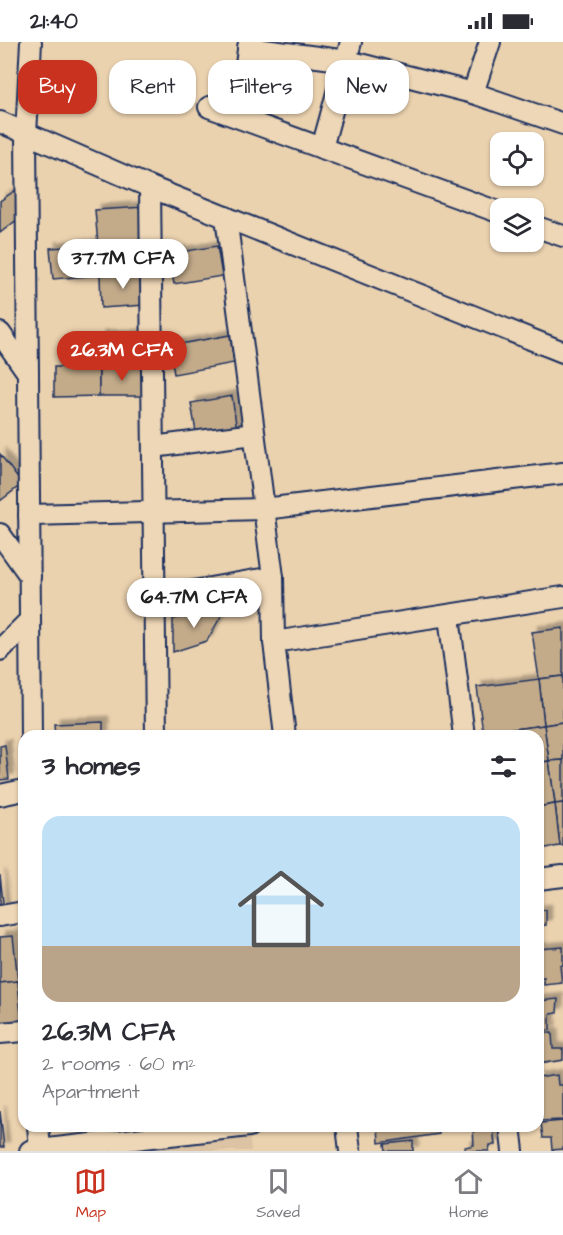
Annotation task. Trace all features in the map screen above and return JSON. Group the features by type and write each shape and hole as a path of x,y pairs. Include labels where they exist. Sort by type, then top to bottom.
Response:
{"street":[{"path":"31,42 26,134 31,730"},
{"path":"473,93 489,42"},
{"path":"239,117 249,45 350,51 563,124"},
{"path":"322,148 350,51"},
{"path":"230,114 490,209"},
{"path":"0,122 150,187 563,352"},
{"path":"150,187 156,730"},
{"path":"225,217 273,577 274,642 284,730"},
{"path":"544,229 563,236"},
{"path":"0,333 28,373"},
{"path":"153,447 254,434"},
{"path":"29,515 154,510 264,509 563,473"},
{"path":"0,534 30,576"},
{"path":"154,598 273,577"},
{"path":"274,642 563,597"},
{"path":"449,616 463,730"},
{"path":"0,650 30,620"},
{"path":"0,795 18,791"},
{"path":"544,878 563,876"},
{"path":"0,916 18,913"},
{"path":"0,1033 18,1032"},
{"path":"37,1132 35,1150 196,1132"},
{"path":"348,1132 350,1151"},
{"path":"511,1132 513,1151"}],"shaded area":[{"path":"249,1132 251,1151 94,1151"}],"building":[{"path":"23,185 19,218 0,233 0,201"},
{"path":"145,207 147,241 98,245 95,210"},
{"path":"98,245 100,275 53,279 50,248"},
{"path":"217,246 222,276 174,284 168,254"},
{"path":"144,272 146,305 101,308 100,275"},
{"path":"230,335 234,363 174,374 169,346"},
{"path":"100,336 147,336 146,367 99,367"},
{"path":"54,367 99,367 99,396 54,397"},
{"path":"99,367 146,367 146,396 99,396"},
{"path":"232,396 237,431 197,438 191,403"},
{"path":"0,454 22,484 0,501"},
{"path":"225,609 207,641 173,652 173,619"},
{"path":"563,628 563,676 539,679 532,632"},
{"path":"563,676 563,722 544,725 539,679"},
{"path":"539,679 544,725 506,730 483,730 477,687"},
{"path":"103,722 103,730 54,730 54,724"},
{"path":"563,722 563,760 549,761 544,725"},
{"path":"544,725 549,761 544,762 544,730 506,730"},
{"path":"5,745 9,779 0,780 0,746"},
{"path":"563,760 563,803 555,804 549,761"},
{"path":"549,761 555,804 544,806 544,762"},
{"path":"563,803 563,846 560,846 555,804"},
{"path":"555,804 560,846 544,848 544,806"},
{"path":"0,875 4,911 0,912"},
{"path":"544,910 546,910 546,925 544,925"},
{"path":"13,936 18,981 0,983 0,937"},
{"path":"563,947 563,965 560,966 562,983 544,985 544,949"},
{"path":"18,981 18,1026 0,1028 0,983"},
{"path":"558,999 557,1013 550,1014 550,1030 544,1030 544,1000"},
{"path":"544,1033 552,1033 553,1049 563,1049 563,1060 544,1063"},
{"path":"557,1075 558,1085 563,1085 563,1120 544,1121 544,1077"},
{"path":"0,1111 4,1147 0,1147"},
{"path":"563,1121 563,1149 552,1150 551,1138 543,1138 544,1123"},
{"path":"378,1132 439,1132 439,1134 379,1143"},
{"path":"473,1132 493,1132 495,1145 490,1145 489,1151 465,1151 465,1147 474,1145"},
{"path":"413,1141 413,1151 386,1151 385,1144"}]}
